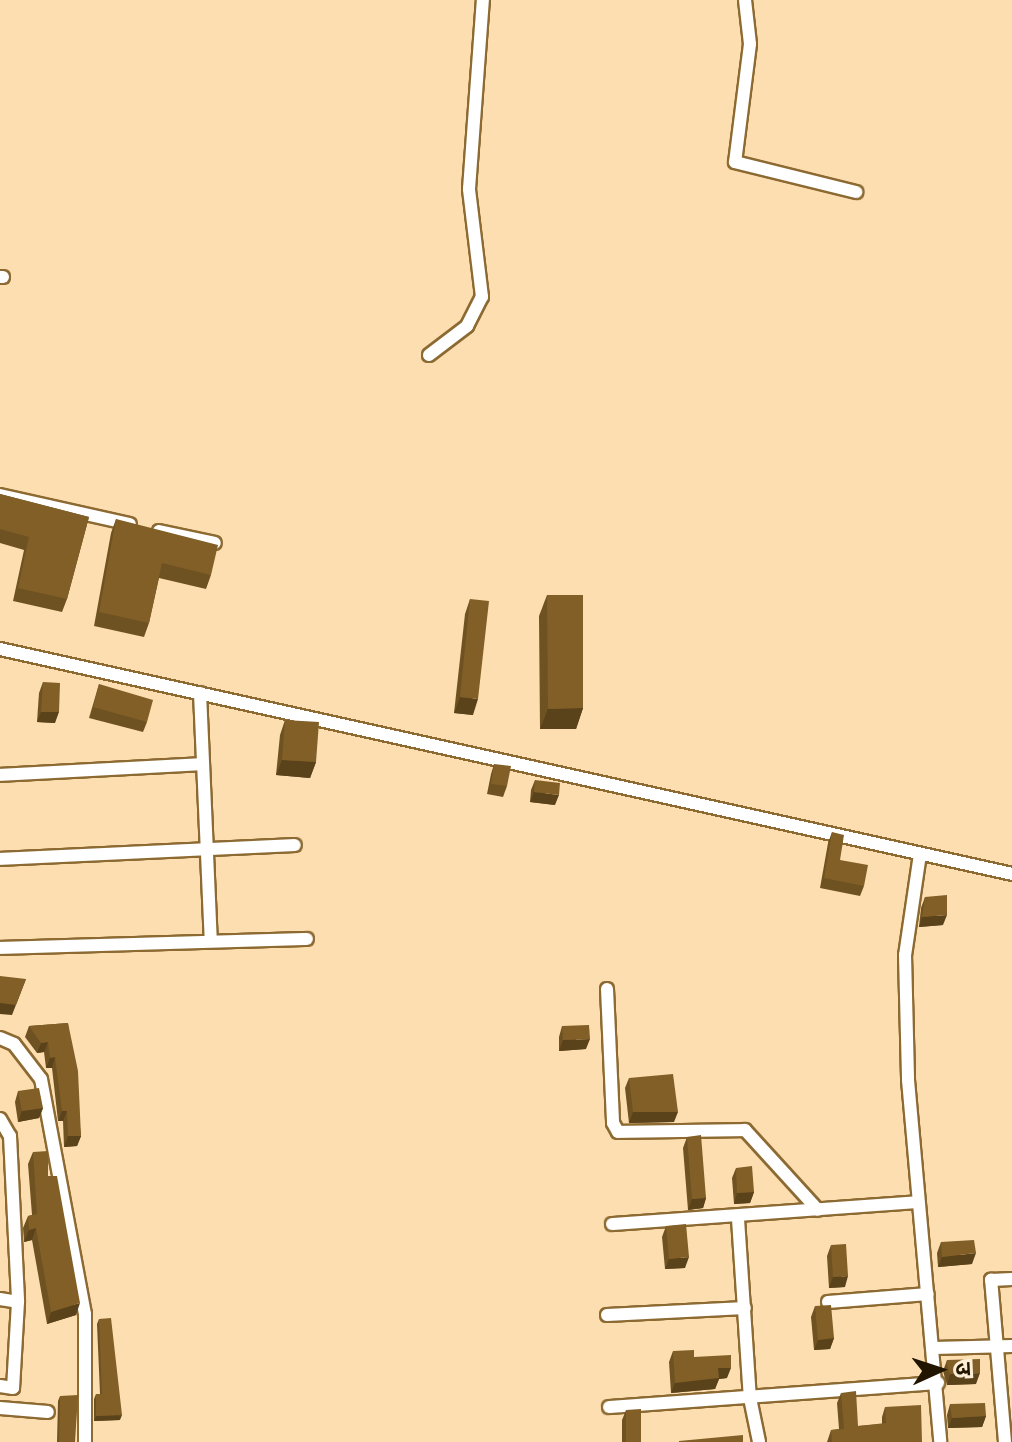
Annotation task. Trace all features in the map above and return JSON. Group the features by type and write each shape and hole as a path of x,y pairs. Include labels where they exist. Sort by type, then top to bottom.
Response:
{"street":[{"path":"429,355 467,326 482,297 469,189 483,0"},
{"path":"745,0 750,44 735,162 856,192"},
{"path":"0,495 215,543"},
{"path":"0,649 1012,874"},
{"path":"200,693 211,941"},
{"path":"0,775 203,764"},
{"path":"0,859 295,845"},
{"path":"920,854 905,955 918,1202 938,1383 940,1442"},
{"path":"0,948 307,939"},
{"path":"607,989 613,1123 618,1132 745,1130 818,1210"},
{"path":"0,1038 14,1044 41,1079 85,1314 85,1442"},
{"path":"0,1119 10,1136 6,1207 18,1302 6,1409 48,1412"},
{"path":"612,1224 738,1219 918,1202"},
{"path":"738,1219 750,1398 759,1442"},
{"path":"1007,1438 991,1280 1012,1279"},
{"path":"828,1302 928,1294"},
{"path":"0,1299 18,1302"},
{"path":"607,1315 745,1308"},
{"path":"934,1348 1012,1346"},
{"path":"609,1407 938,1383"}],"building":[{"path":"0,494 89,517 67,599 18,588 29,537 0,529"},
{"path":"116,519 218,545 211,575 162,563 149,623 99,612"},
{"path":"547,595 583,595 583,708 548,709"},
{"path":"470,599 489,601 478,699 460,697"},
{"path":"43,682 60,683 59,712 41,712"},
{"path":"99,684 153,700 147,722 93,707"},
{"path":"285,720 319,722 316,762 282,760"},
{"path":"494,764 511,766 507,786 491,784"},
{"path":"535,780 560,783 559,795 534,792"},
{"path":"832,832 844,835 840,860 868,865 864,886 824,878"},
{"path":"947,895 947,915 922,917 925,897"},
{"path":"0,976 26,979 16,1005 0,1003"},
{"path":"68,1023 78,1071 81,1136 68,1136 67,1111 62,1111 55,1057 50,1058 48,1042 41,1043 29,1026"},
{"path":"589,1025 590,1039 563,1040 562,1026"},
{"path":"673,1074 678,1112 633,1112 629,1078"},
{"path":"39,1088 43,1108 22,1111 18,1091"},
{"path":"701,1135 706,1198 692,1199 687,1137"},
{"path":"48,1151 48,1176 57,1176 80,1303 51,1312 36,1228 29,1230 28,1216 37,1214 33,1152"},
{"path":"752,1166 754,1192 737,1193 736,1168"},
{"path":"686,1224 689,1257 669,1259 666,1226"},
{"path":"974,1240 976,1253 942,1257 941,1242"},
{"path":"846,1244 848,1276 833,1277 831,1245"},
{"path":"831,1305 834,1338 818,1340 815,1306"},
{"path":"111,1318 122,1415 96,1416 96,1394 102,1394 99,1319"},
{"path":"694,1350 694,1357 731,1355 731,1368 718,1368 719,1378 675,1383 673,1351"},
{"path":"980,1359 980,1373 950,1374 947,1365 947,1360"},
{"path":"856,1391 858,1426 886,1423 885,1407 921,1405 922,1442 832,1442 831,1430 844,1429 841,1393"},
{"path":"78,1395 75,1442 59,1442 60,1396"},
{"path":"985,1403 986,1416 952,1418 950,1404"},
{"path":"641,1409 641,1442 626,1442 626,1410"},
{"path":"743,1435 743,1442 679,1442 679,1441"}]}
